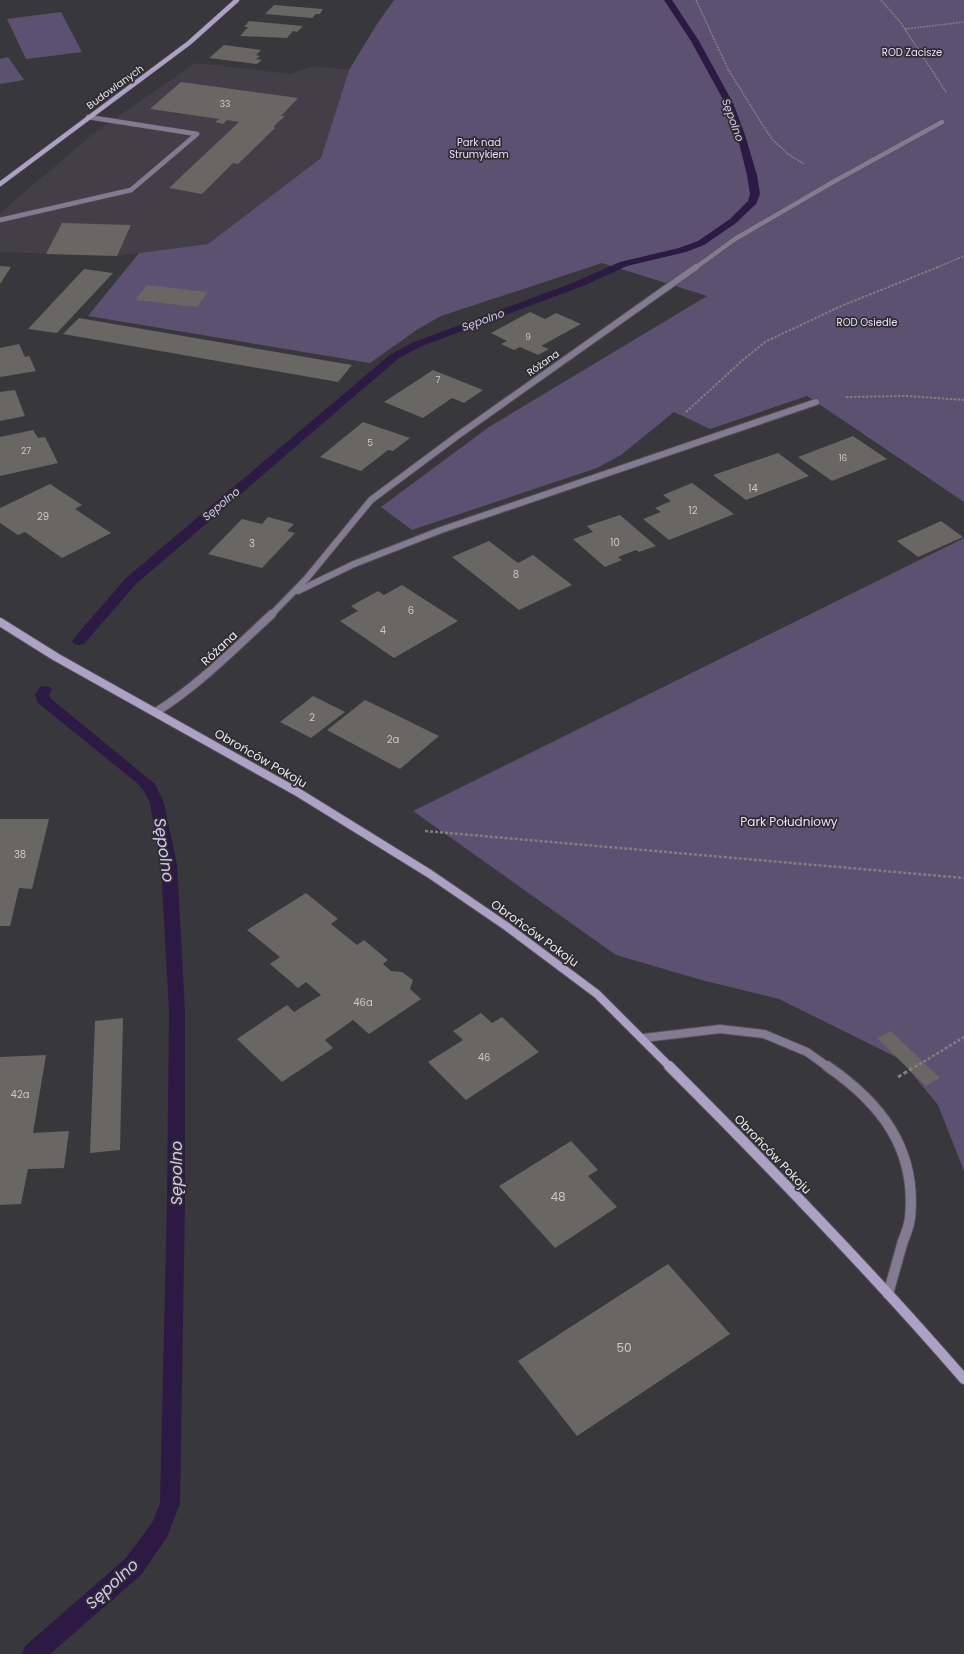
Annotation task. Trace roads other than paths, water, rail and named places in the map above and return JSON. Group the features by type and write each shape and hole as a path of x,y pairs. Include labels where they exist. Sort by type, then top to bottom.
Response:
{"street":[{"name":"Budowlanych","path":"0,184 189,43 237,0"},
{"path":"0,220 131,190 197,134 88,117"},
{"name":"Różana","path":"156,712 198,683 292,594 308,578 371,500 457,436 736,239 833,182 942,122"},
{"name":"Różana","path":"292,594 328,575 366,558 460,523 625,465 816,402"},
{"name":"Obrońców Pokoju","path":"0,622 56,657 298,793 430,874 506,926 597,994 644,1038 765,1162 888,1294 964,1379"},
{"path":"644,1038 720,1029 764,1034 807,1052 849,1081 880,1114 900,1144 911,1182 910,1219 888,1294"}],"waterway":[{"name":"Sępolno","path":"79,641 131,581 395,356 418,344 579,284 624,264 682,250 701,243 733,221 753,202 755,194 752,175 741,135 729,103 695,41 668,0"},
{"name":"Sępolno","path":"33,1654 133,1567 160,1530 170,1504 176,1202 177,1011 169,865 157,803 150,788 142,780 43,700 42,695 45,690"}],"park label":[{"name":"ROD Zacisze","path":"912,52"},
{"name":"Park nad Strumykiem","path":"479,148"},
{"name":"ROD Osiedle","path":"867,322"},
{"name":"Park Południowy","path":"789,821"}]}
